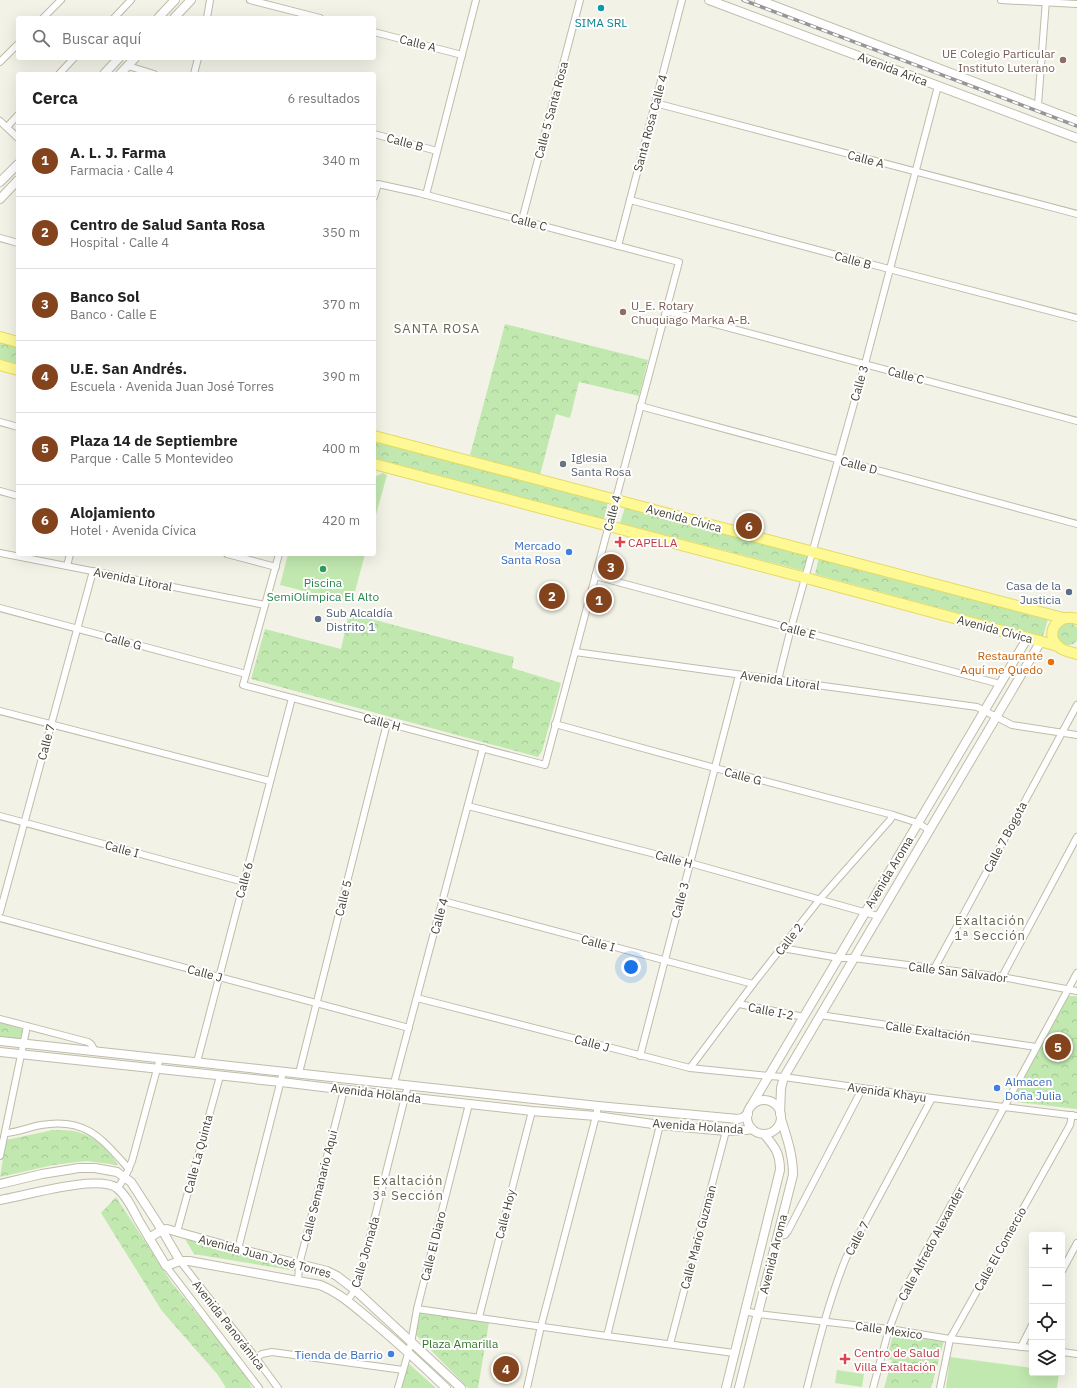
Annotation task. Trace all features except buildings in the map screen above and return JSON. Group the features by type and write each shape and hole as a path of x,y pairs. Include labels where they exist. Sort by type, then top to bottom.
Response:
{"main road":[{"path":"0,337 16,341"},
{"path":"0,365 16,369"},
{"name":"Avenida Cívica","path":"376,437 615,501 1063,618 1072,617 1077,619"},
{"name":"Avenida Cívica","path":"376,465 1028,637 1067,648 1077,654"},
{"path":"1063,618 1058,621 1053,631 1055,642 1067,648"}],"street":[{"path":"45,16 61,0"},
{"path":"116,16 131,0"},
{"path":"160,16 175,0"},
{"path":"176,16 191,0"},
{"path":"207,16 210,0"},
{"path":"250,0 312,16"},
{"path":"426,195 476,0"},
{"name":"Calle 5 Santa Rosa","path":"522,220 580,0"},
{"name":"Santa Rosa Calle 4","path":"618,246 682,0"},
{"name":"Avenida Arica","path":"709,0 1077,138"},
{"name":"Avenida Arica","path":"759,0 1077,121"},
{"path":"1001,0 1046,1 1077,4"},
{"path":"1038,105 1046,1"},
{"name":"Calle A","path":"376,33 462,55"},
{"path":"0,62 16,46"},
{"path":"61,72 72,60"},
{"path":"106,72 117,60"},
{"path":"122,72 133,60"},
{"path":"194,72 198,60"},
{"path":"128,66 148,72"},
{"name":"Calle 3","path":"778,680 791,628 865,364 938,86"},
{"name":"Calle A","path":"655,104 1077,214"},
{"path":"7,127 16,117"},
{"path":"0,121 16,136"},
{"name":"Calle B","path":"376,135 437,151"},
{"path":"0,182 16,166"},
{"path":"0,198 16,182"},
{"name":"Calle C","path":"376,190 378,184 426,195 679,262"},
{"name":"Calle B","path":"630,200 1077,318"},
{"path":"0,238 16,242"},
{"name":"Calle 4","path":"545,765 679,262"},
{"name":"Calle C","path":"666,311 1077,421"},
{"name":"Calle D","path":"640,406 1077,524"},
{"path":"0,422 16,426"},
{"path":"0,491 16,495"},
{"name":"Avenida Litoral","path":"0,553 265,605"},
{"path":"66,566 69,556"},
{"path":"235,556 276,567"},
{"path":"246,674 279,556"},
{"name":"Calle 7","path":"0,912 92,571"},
{"name":"Calle E","path":"595,576 1000,684"},
{"name":"Calle G","path":"0,608 246,674"},
{"name":"Avenida Aroma","path":"749,1110 1028,637"},
{"name":"Avenida Aroma","path":"739,1388 793,1175 791,1151 780,1117 781,1088 784,1077 1040,641"},
{"name":"Avenida Litoral","path":"575,652 977,707 1012,725 1077,735"},
{"name":"Calle H","path":"246,674 243,685 545,765"},
{"name":"Calle 3","path":"640,1056 739,675"},
{"name":"Calle 6","path":"197,1062 292,698"},
{"name":"Calle 7 Bogota","path":"934,969 1077,705"},
{"path":"0,710 270,781"},
{"name":"Calle 5","path":"299,1073 387,723"},
{"name":"Calle G","path":"556,724 714,768 893,815 918,824 929,830"},
{"name":"Calle 4","path":"394,1083 484,748"},
{"name":"Calle H","path":"468,806 690,863 878,916"},
{"name":"Calle 2","path":"690,1068 753,984 820,899 893,815"},
{"name":"Calle I","path":"0,816 244,882"},
{"path":"1002,977 1077,837"},
{"name":"Calle I","path":"443,901 753,984"},
{"name":"Calle J","path":"0,918 409,1028"},
{"name":"Calle San Salvador","path":"782,948 839,958 854,958 1002,977 1077,990"},
{"name":"Calle Alfredo Alexander","path":"873,1388 889,1329 903,1294 1077,973"},
{"name":"Calle J","path":"417,998 690,1068 769,1076"},
{"name":"Calle I-2","path":"739,1004 804,1018"},
{"name":"Calle Exaltación","path":"820,1015 1036,1047"},
{"path":"0,1020 88,1042 95,1051"},
{"path":"0,1156 24,1044 26,1026"},
{"name":"Avenida Holanda","path":"0,1041 598,1106 733,1118 742,1118 749,1110"},
{"name":"Avenida Holanda","path":"0,1052 532,1111 596,1116 660,1125 729,1131 752,1129"},
{"path":"117,1189 126,1177 129,1169 160,1058"},
{"path":"238,1249 283,1072"},
{"name":"Calle La Quinta","path":"177,1232 220,1076"},
{"name":"Avenida Khayu","path":"769,1076 1075,1116"},
{"name":"Calle Jornada","path":"348,1301 358,1284 408,1085"},
{"path":"778,1236 785,1235 788,1231 862,1089"},
{"name":"Calle Semanario Aqui","path":"298,1282 299,1265 344,1090"},
{"name":"Calle 7","path":"807,1388 824,1321 836,1282 846,1258 932,1098"},
{"path":"760,1101 771,1102 779,1109 780,1117 779,1124 773,1131 764,1134 752,1129 749,1124 749,1110 760,1101"},
{"name":"Calle El Diaro","path":"398,1388 411,1343 418,1309 469,1104"},
{"path":"527,1388 541,1326 598,1106"},
{"name":"Calle Hoy","path":"479,1317 532,1111"},
{"name":"Calle El Comercio","path":"940,1388 950,1339 1075,1116"},
{"path":"729,1131 733,1118"},
{"path":"5,1133 51,1124 65,1123 92,1133 105,1142 129,1169"},
{"path":"607,1336 660,1125"},
{"name":"Calle Mario Guzman","path":"670,1344 729,1131"},
{"name":"Avenida Aroma","path":"726,1388 780,1170 780,1158 777,1151 764,1134"},
{"path":"0,1184 42,1174 79,1168 106,1169 117,1172 131,1182 180,1261"},
{"path":"0,1200 66,1186 84,1184 114,1186 125,1197 166,1266"},
{"name":"Avenida Juan José Torres","path":"162,1230 166,1229 299,1265 327,1271 338,1276 461,1388"},
{"path":"149,1238 162,1230"},
{"path":"1063,1268 1077,1243"},
{"name":"Avenida Juan José Torres","path":"166,1266 180,1261 189,1261 320,1285 327,1288 348,1301 408,1352 446,1388"},
{"name":"Avenida Panorámica","path":"180,1261 278,1388"},
{"name":"Avenida Panorámica","path":"166,1266 259,1388"},
{"path":"418,1309 734,1353"},
{"name":"Calle Mexico","path":"745,1311 758,1314 889,1329 950,1339 1029,1348"},
{"path":"1020,1347 1029,1330"},
{"path":"256,1358 262,1354 272,1352 403,1370"},
{"path":"1065,1352 1077,1354"}],"green space":[{"path":"505,324 648,360 639,396 579,382 570,418 556,414 540,475 470,455"},
{"path":"0,341 16,345 16,363 0,359"},
{"path":"376,441 608,502 604,519 376,459"},
{"path":"383,473 387,475 376,515 376,476"},
{"path":"625,507 808,555 804,571 620,523"},
{"name":"Piscina SemiOlímpica El Alto","path":"287,556 364,556 352,603 280,585"},
{"path":"819,557 1048,619 1043,636 815,574"},
{"path":"349,613 514,657 512,668 561,683 542,751 538,757 251,679 265,629 341,649"},
{"path":"1064,624 1072,624 1078,630 1078,638 1072,644 1064,644 1058,638 1058,630"},
{"path":"1067,996 1077,996 1077,1109 1016,1102 1012,1099"},
{"path":"0,1023 22,1029 23,1038 20,1040 0,1038"},
{"path":"53,1130 75,1131 90,1137 111,1154 118,1165 86,1161 53,1165 0,1177 6,1140"},
{"path":"116,1197 172,1283 244,1372 252,1388 226,1388 218,1375 162,1311 101,1213"},
{"path":"182,1234 296,1265 296,1271 194,1254"},
{"name":"Plaza Amarilla","path":"422,1313 489,1322 478,1388 468,1388 414,1333 419,1314"},
{"path":"897,1334 944,1341 931,1388 884,1388 892,1360 887,1359 892,1338"},
{"path":"950,1357 1029,1368 1029,1376 1059,1376 1057,1388 946,1388"},
{"name":"Plaza Amarilla","path":"408,1363 436,1388 401,1388"},
{"path":"837,1370 864,1374 862,1387 835,1383"}],"railway":[{"path":"743,0 1077,126"}],"place":[{"name":"SIMA SRL","path":"601,8"},
{"name":"UE Colegio Particular Instituto Luterano","path":"1063,60"},
{"name":"U_E. Rotary Chuquiago Marka A-B.","path":"623,312"},
{"name":"Iglesia Santa Rosa","path":"563,464"},
{"name":"Alojamiento","path":"749,526"},
{"name":"CAPELLA","path":"620,542"},
{"name":"Mercado Santa Rosa","path":"569,552"},
{"name":"Banco Sol","path":"611,567"},
{"name":"Piscina SemiOlímpica El Alto","path":"323,569"},
{"name":"Casa de la Justicia","path":"1069,592"},
{"name":"Centro de Salud Santa Rosa","path":"552,596"},
{"name":"A. L. J. Farma","path":"599,600"},
{"name":"Sub Alcaldía Distrito 1","path":"318,619"},
{"name":"Restaurante Aquí me Quedo","path":"1051,662"},
{"name":"Plaza 14 de Septiembre","path":"1058,1047"},
{"name":"Almacen Doña Julia","path":"997,1088"},
{"name":"Tienda de Barrio","path":"391,1354"},
{"name":"Centro de Salud Villa Exaltación","path":"845,1359"},
{"name":"U.E. San Andrés.","path":"506,1369"}],"district":[{"name":"SANTA ROSA","path":"437,328"},
{"name":"Exaltación 1ª Sección","path":"990,928"},
{"name":"Exaltación 3ª Sección","path":"408,1188"}]}
